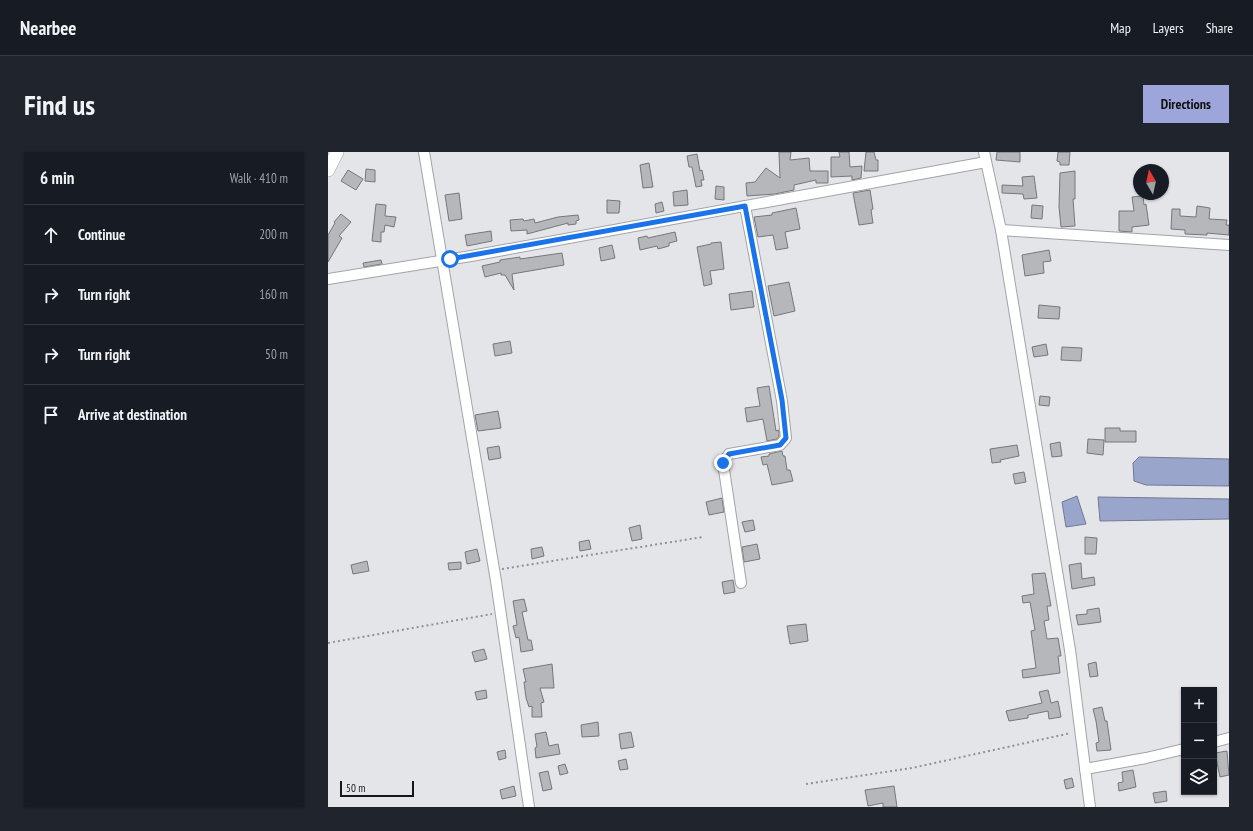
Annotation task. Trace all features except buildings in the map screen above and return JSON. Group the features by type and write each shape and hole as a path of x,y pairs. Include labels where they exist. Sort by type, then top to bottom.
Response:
{"main road":[{"path":"328,170 338,152"}],"street":[{"path":"424,152 444,260 501,613 529,807"},
{"path":"984,152 1001,230 1070,650 1090,807"},
{"path":"328,279 444,260 986,162"},
{"path":"741,583 723,463 729,454 780,445 786,438 782,400 745,206"},
{"path":"1001,230 1229,245"},
{"path":"1217,741 1229,738"},
{"path":"1085,769 1181,750"}],"path":[{"path":"494,571 702,537"},
{"path":"328,643 501,613"},
{"path":"806,784 912,768 1080,732"}],"water":[{"path":"1139,457 1229,459 1229,486 1146,485 1134,481 1133,463"},
{"path":"1077,496 1086,524 1066,527 1062,502"},
{"path":"1098,497 1229,499 1229,519 1100,521"}],"route":[{"path":"450,259 745,206 782,400 786,438 780,445 729,454 723,463"}]}
